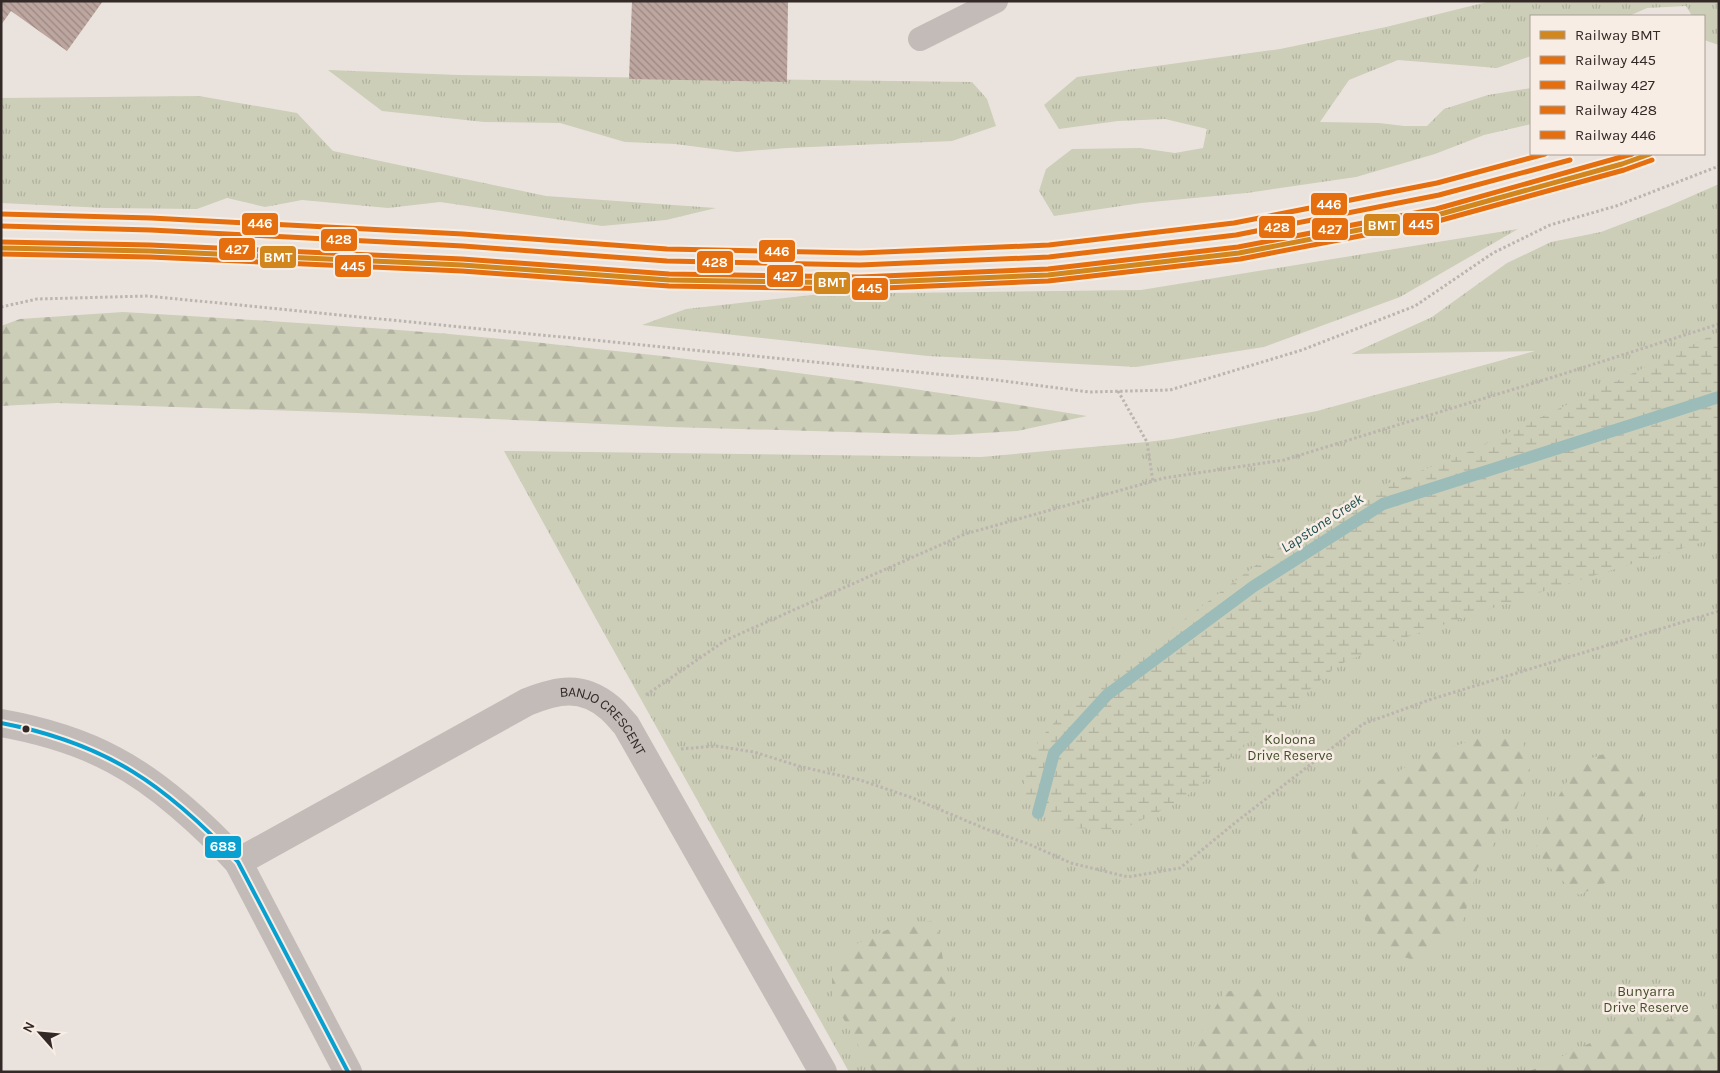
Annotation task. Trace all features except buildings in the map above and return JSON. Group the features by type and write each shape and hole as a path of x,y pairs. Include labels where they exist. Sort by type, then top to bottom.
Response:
{"street":[{"name":"BANJO CRESCENT","path":"238,862 526,702 563,691 594,697 611,708 626,725 643,752 823,1072"},
{"path":"1,723 29,728 74,742 114,760 148,782 185,810 216,838 238,862 348,1072"}],"lane":[{"path":"920,39 996,1"}],"path":[{"path":"1,307 37,300 148,296 986,379 1089,392 1170,390 1302,350 1415,306 1493,253 1550,225 1616,206 1719,166"},
{"path":"616,715 726,640 965,534 1164,478 1284,460 1719,324"},
{"path":"1118,391 1147,442 1153,482"},
{"path":"643,752 716,746 754,752 860,780 910,797 1071,863 1128,877 1180,868 1236,822 1363,724 1432,699 1719,611"}],"green space":[{"path":"1491,1 1719,1 1719,45 1705,40 1705,15 1691,15 1686,6 1647,8 1631,15 1530,15 1530,56 1497,68 1398,60 1349,80 1320,122 1427,126 1444,109 1488,95 1530,88 1530,124 1484,135 1435,154 1356,177 1247,193 1141,203 1054,216 1039,191 1046,169 1072,149 1140,148 1175,153 1203,148 1207,129 1165,119 1118,121 1059,129 1044,105 1077,77 1280,49 1386,27"},
{"path":"328,70 459,75 972,82 987,99 996,126 952,141 737,152 675,144 625,142 560,123 484,122 382,111"},
{"path":"199,96 297,113 333,151 546,196 716,208 666,220 602,226 440,202 388,208 302,200 265,207 227,198 197,209 105,208 1,203 1,98"},
{"name":"Koloona Drive Reserve","path":"1719,184 1719,1072 849,1072 504,451 981,457 1172,439 1317,411 1535,351 1351,354 1432,317 1507,263 1551,242 1601,232 1669,206"},
{"path":"1518,229 1400,297 1264,347 1136,367 928,356 642,325 686,309 821,294 1141,290"},
{"path":"123,312 287,322 506,339 824,376 1087,416 1017,431 950,435 671,427 356,413 57,403 1,406 1,326 20,319"},
{"path":"1719,332 1719,537 1528,596 1392,642 1338,665 1181,801 1121,830 1074,828 1024,799 1025,771 1039,740 1066,709 1338,503 1464,454"},
{"path":"1491,734 1522,738 1530,771 1516,810 1477,869 1462,925 1424,963 1387,952 1365,920 1349,845 1363,789 1434,753"},
{"path":"1615,750 1647,799 1629,872 1579,895 1557,876 1535,849 1557,799 1578,763"},
{"path":"936,920 963,1072 873,1072 832,998 832,971 839,954 893,927"},
{"path":"1259,987 1307,1016 1321,1057 1304,1072 1195,1072 1194,1045 1224,992"},
{"path":"1719,1013 1719,1072 1528,1072 1620,1029 1686,1016"}],"waterway":[{"name":"Lapstone Creek","path":"1038,813 1054,753 1107,695 1254,586 1383,504 1719,397"}],"rail line":[{"name":"446","path":"1,214 151,218 463,234 667,249 860,253 1049,245 1234,223 1437,183 1541,155"},
{"name":"427","path":"1,242 150,245 462,259 669,274 860,277 1048,269 1238,247 1436,209 1628,155"},
{"name":"BMT","path":"1,248 150,251 462,265 669,280 860,283 1048,275 1239,253 1437,215 1622,164 1647,155"},
{"name":"428","path":"1,226 151,230 463,246 667,261 860,265 1049,257 1236,235 1439,195 1570,160"},
{"name":"445","path":"1,254 150,257 462,271 669,286 860,289 1048,281 1240,259 1438,221 1624,170 1652,160"}],"transit line":[{"name":"688","path":"1,723 72,742 103,755 132,771 159,789 185,811 238,862 348,1072"}],"park label":[{"name":"Bunyarra Drive Reserve","path":"1646,1000"}]}
